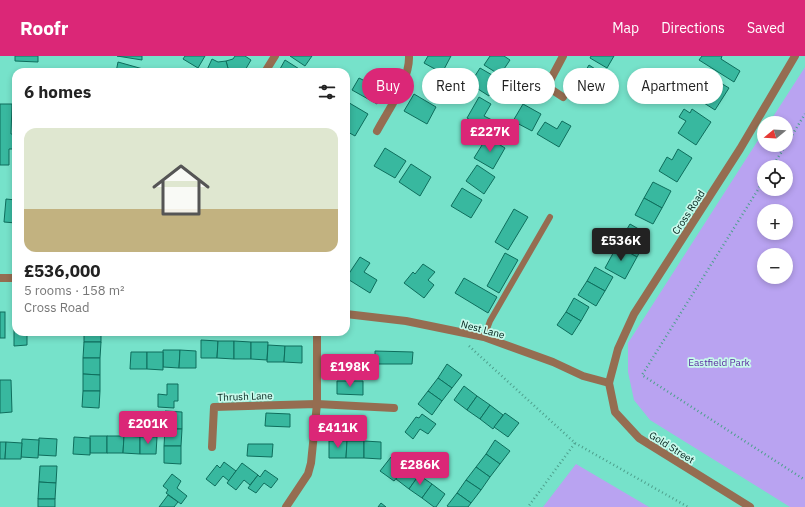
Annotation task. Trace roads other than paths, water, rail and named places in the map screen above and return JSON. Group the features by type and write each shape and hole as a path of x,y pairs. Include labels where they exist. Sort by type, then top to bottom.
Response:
{"street":[{"path":"268,68 275,56"},
{"path":"376,131 404,81 409,56"},
{"path":"555,70 562,56"},
{"name":"Cross Road","path":"609,383 618,349 634,314 740,149 795,56"},
{"path":"555,92 563,97"},
{"path":"0,278 12,278"},
{"name":"Nest Lane","path":"350,314 406,321 484,337 553,362 583,376 609,383"},
{"path":"286,507 310,470 317,404 317,336"},
{"name":"Gold Street","path":"609,383 615,412 639,438 750,507"},
{"name":"Thrush Lane","path":"212,447 214,407 317,404 394,408"}],"lane":[{"path":"484,337 490,321 550,217"}],"park label":[{"name":"Eastfield Park","path":"719,362"}]}
